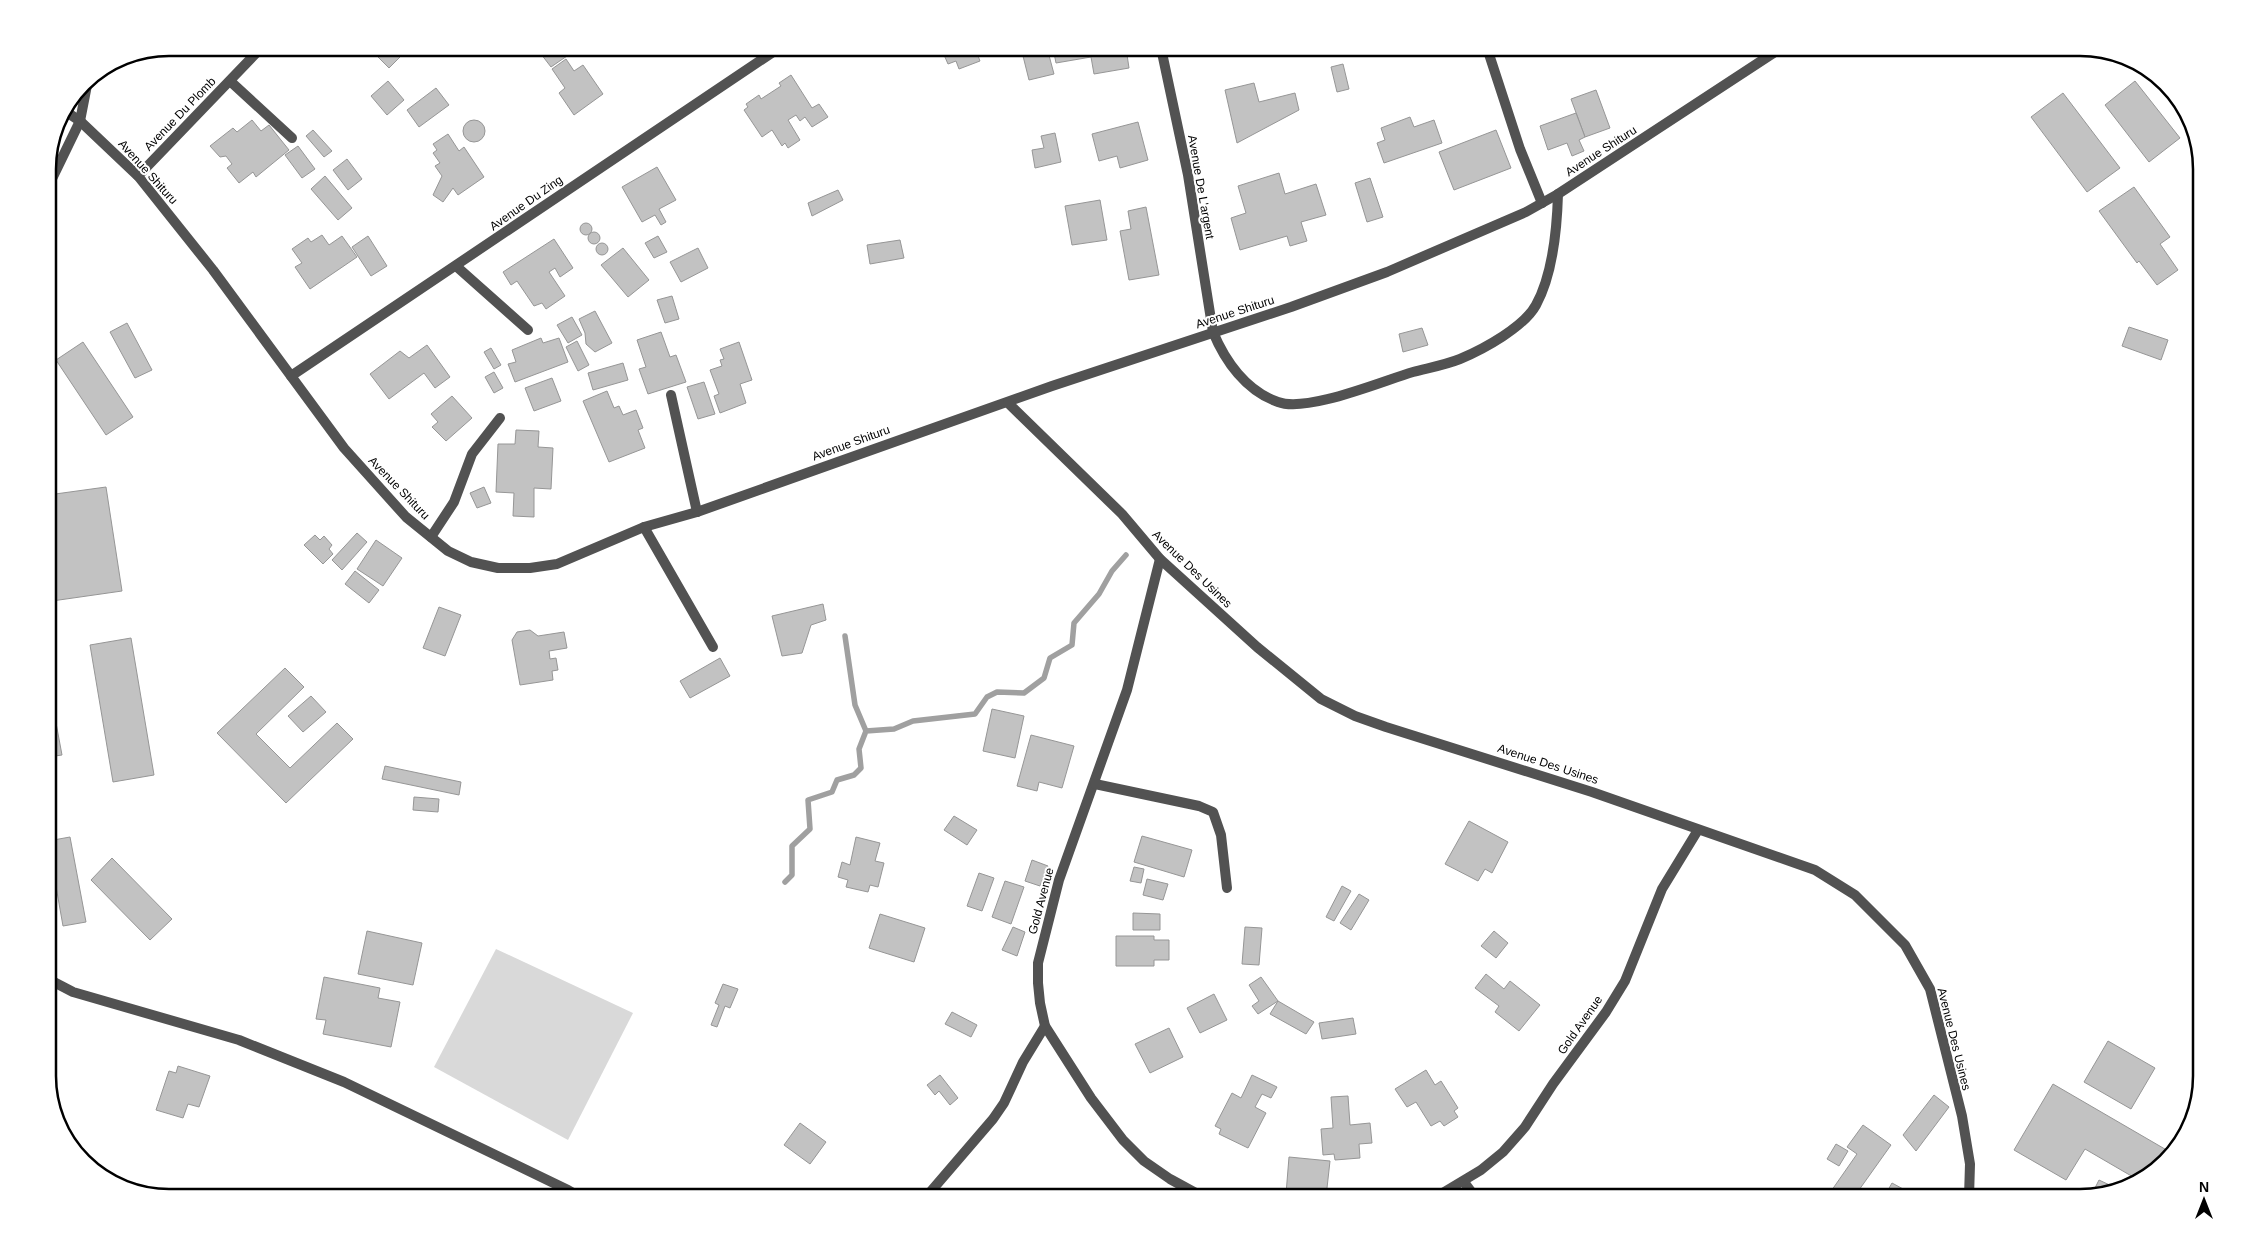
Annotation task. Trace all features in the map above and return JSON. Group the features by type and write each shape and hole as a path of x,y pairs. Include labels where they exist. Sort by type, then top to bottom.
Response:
{"street":[{"name":"Avenue Du Plomb","path":"138,176 253,56"},
{"name":"Avenue Du Zing","path":"291,376 767,56"},
{"name":"Avenue De L'argent","path":"1163,56 1188,175 1213,332 1222,354 1240,376 1256,391 1278,403 1297,405 1358,390 1460,359 1501,338 1522,321 1536,305 1553,251 1558,194"},
{"path":"1490,56 1520,149 1542,203"},
{"name":"Avenue Shituru","path":"70,115 80,121 138,176 213,270 344,448 406,517 448,551 472,562 498,568 530,568 557,564 644,527 697,512 1052,386 1387,272 1526,212 1558,194 1769,56"},
{"path":"230,81 292,138"},
{"path":"56,170 80,121 85,93"},
{"path":"456,266 528,330"},
{"path":"671,395 697,512"},
{"name":"Avenue Des Usines","path":"1008,403 1122,514 1160,559 1257,647 1321,699 1355,716 1386,727 1592,792 1815,870 1855,895 1906,945 1930,990 1965,1133 1970,1164 1969,1189"},
{"path":"431,537 454,502 472,454 500,418"},
{"path":"644,527 713,647"},
{"name":"Gold Avenue","path":"1160,559 1127,690 1095,784 1059,880 1038,963 1040,1003 1045,1026 1090,1098 1123,1140 1144,1161 1187,1189"},
{"path":"1095,784 1199,806 1214,812 1221,835 1227,888"},
{"name":"Gold Avenue","path":"1452,1189 1503,1152 1525,1127 1553,1084 1606,1012 1625,981 1662,889 1698,830"},
{"path":"56,983 73,992 240,1040 344,1082 566,1189"},
{"path":"934,1189 993,1119 1004,1103 1023,1062 1045,1026"},
{"path":"1464,1182 1469,1189"}],"shaded area":[{"path":"496,949 633,1013 568,1140 434,1067"}],"building":[{"path":"377,56 401,56 389,68"},
{"path":"543,56 567,56 551,67"},
{"path":"944,56 978,56 980,61 959,69 956,61 948,64"},
{"path":"1023,56 1049,56 1054,74 1029,80"},
{"path":"1055,56 1127,56 1129,68 1094,74 1091,57 1056,63"},
{"path":"566,59 574,71 583,65 603,94 574,115 559,93 565,88 552,69"},
{"path":"1343,64 1349,89 1337,92 1331,67"},
{"path":"791,75 812,108 819,104 828,117 812,127 805,117 800,121 796,115 788,120 800,140 788,148 785,143 782,146 772,130 762,137 744,110 748,107 746,104 759,95 761,99 781,86 779,83"},
{"path":"388,81 404,100 387,115 371,96"},
{"path":"2135,81 2180,138 2149,162 2105,105"},
{"path":"1254,83 1259,102 1295,93 1299,110 1237,143 1225,90"},
{"path":"436,88 449,105 419,127 407,110"},
{"path":"1596,90 1610,128 1585,137 1571,99"},
{"path":"2063,93 2120,168 2087,192 2031,117"},
{"path":"1576,113 1585,137 1579,140 1584,151 1572,156 1567,143 1548,150 1540,126"},
{"path":"1410,117 1414,127 1434,120 1442,143 1384,163 1377,143 1385,140 1381,128"},
{"path":"252,120 261,131 269,125 289,150 256,177 253,172 239,183 227,168 232,164 226,156 220,157 210,146 233,128 237,132"},
{"path":"474,120 484,127 485,131 478,141 474,142 464,135 463,131 470,121"},
{"path":"1138,122 1148,160 1120,168 1117,156 1099,161 1092,134"},
{"path":"313,130 332,151 324,157 306,136"},
{"path":"1496,130 1511,168 1454,190 1439,152"},
{"path":"1055,133 1061,162 1035,168 1032,150 1044,148 1041,136"},
{"path":"448,134 459,151 464,147 484,177 458,195 453,188 443,202 433,195 442,176 435,166 440,163 433,153 437,150 433,144"},
{"path":"298,146 315,169 302,178 285,155"},
{"path":"347,159 362,179 348,190 333,170"},
{"path":"657,167 676,200 659,209 666,222 661,225 655,215 642,222 622,187"},
{"path":"1279,173 1285,194 1316,184 1326,215 1301,222 1307,241 1290,246 1287,236 1240,250 1231,218 1246,213 1238,186"},
{"path":"325,176 352,208 338,220 311,189"},
{"path":"1370,178 1383,217 1367,222 1355,183"},
{"path":"2134,187 2170,237 2160,244 2178,270 2157,285 2139,261 2137,263 2099,211"},
{"path":"838,190 843,200 812,216 808,203"},
{"path":"1100,200 1107,240 1072,245 1065,206"},
{"path":"1146,207 1159,275 1129,280 1120,231 1131,229 1128,211"},
{"path":"584,223 588,223 592,229 588,235 584,235 580,231 580,227"},
{"path":"592,232 596,232 600,238 596,244 592,244 588,240 588,236"},
{"path":"322,235 329,245 342,236 357,257 310,289 295,267 302,263 292,249 308,238 311,242"},
{"path":"368,236 387,266 371,276 352,247"},
{"path":"658,236 667,252 654,258 645,243"},
{"path":"554,239 573,268 560,277 555,268 549,272 565,296 546,309 542,303 534,306 517,281 511,285 503,272"},
{"path":"900,240 904,258 870,264 867,245"},
{"path":"600,243 604,243 608,249 604,255 600,255 596,251 596,247"},
{"path":"623,248 649,280 628,297 601,265"},
{"path":"698,248 708,268 681,282 670,262"},
{"path":"672,296 679,319 665,323 657,300"},
{"path":"595,311 612,343 595,352 586,344 585,333 579,319"},
{"path":"572,317 582,335 568,343 557,325"},
{"path":"127,323 152,370 135,378 110,332"},
{"path":"2129,327 2168,340 2161,360 2122,346"},
{"path":"1422,328 1428,345 1403,352 1399,334"},
{"path":"661,332 670,357 676,355 686,382 648,394 639,369 646,367 637,340"},
{"path":"541,338 543,343 559,338 568,362 515,382 508,364 516,362 512,350"},
{"path":"577,341 589,365 578,371 566,347"},
{"path":"83,342 133,417 106,435 56,360"},
{"path":"739,342 752,380 740,384 746,403 720,413 714,396 719,394 710,370 722,366 720,360 724,359 720,349"},
{"path":"427,345 450,377 435,388 424,373 389,399 370,374 400,351 409,358"},
{"path":"491,348 501,365 494,369 484,352"},
{"path":"623,363 628,380 593,390 588,373"},
{"path":"494,372 503,388 494,393 485,377"},
{"path":"552,378 561,401 534,411 525,388"},
{"path":"704,382 715,414 698,419 687,387"},
{"path":"607,391 614,408 619,406 623,415 636,410 643,428 638,430 645,448 609,462 583,401"},
{"path":"452,396 472,418 446,441 432,427 438,422 431,414"},
{"path":"516,430 539,431 538,447 553,448 551,489 534,488 534,517 513,516 514,493 496,492 498,444 515,444"},
{"path":"106,487 122,591 56,600 56,494"},
{"path":"484,487 491,503 477,508 470,493"},
{"path":"357,533 367,542 342,570 332,560"},
{"path":"315,535 320,540 324,536 332,545 329,549 333,554 323,564 304,545"},
{"path":"376,540 402,558 383,586 357,569"},
{"path":"355,571 379,590 369,603 345,584"},
{"path":"823,604 826,620 811,625 802,653 782,656 772,616"},
{"path":"439,607 461,615 445,656 423,648"},
{"path":"530,630 538,636 564,632 567,648 549,651 550,659 556,658 558,670 552,671 553,680 520,685 512,640 517,632"},
{"path":"131,638 154,775 113,782 90,645"},
{"path":"720,658 730,676 690,698 680,681"},
{"path":"285,668 304,687 256,734 290,768 337,723 353,739 286,803 217,733"},
{"path":"311,696 326,712 303,732 288,716"},
{"path":"992,709 1024,716 1015,758 983,751"},
{"path":"56,723 62,755 56,756"},
{"path":"1031,735 1074,746 1062,788 1039,782 1037,791 1017,786"},
{"path":"385,766 461,782 459,795 382,779"},
{"path":"414,797 439,799 438,812 413,810"},
{"path":"954,816 977,830 967,845 944,830"},
{"path":"1469,821 1508,842 1492,873 1485,869 1478,881 1445,864"},
{"path":"1142,836 1192,850 1184,877 1134,862"},
{"path":"70,837 86,922 63,926 56,886 56,840"},
{"path":"856,837 880,843 875,861 884,863 878,887 870,885 868,892 846,887 848,880 838,877 842,862 850,865"},
{"path":"112,858 172,919 150,940 91,880"},
{"path":"1032,860 1048,866 1040,886 1025,881"},
{"path":"1134,867 1144,869 1141,883 1130,881"},
{"path":"979,873 994,878 982,911 967,906"},
{"path":"1147,879 1168,884 1163,900 1143,895"},
{"path":"1005,881 1024,887 1011,924 992,917"},
{"path":"1342,886 1351,891 1334,921 1326,917"},
{"path":"1359,894 1369,900 1351,930 1340,923"},
{"path":"1133,913 1160,914 1160,930 1133,930"},
{"path":"880,914 925,928 914,962 869,948"},
{"path":"1013,927 1025,932 1017,956 1002,950"},
{"path":"1245,927 1262,928 1259,965 1242,964"},
{"path":"367,931 422,943 413,985 358,974"},
{"path":"1494,931 1508,943 1496,958 1481,946"},
{"path":"1116,936 1154,936 1154,940 1169,940 1169,960 1154,960 1154,966 1116,966"},
{"path":"1486,974 1504,989 1510,981 1540,1005 1519,1031 1495,1012 1499,1006 1475,988"},
{"path":"324,977 380,988 378,998 400,1002 391,1047 323,1034 326,1020 316,1019"},
{"path":"1261,977 1278,1001 1258,1014 1252,1006 1259,1001 1249,985"},
{"path":"723,984 738,989 730,1008 725,1006 717,1027 711,1025 719,1005 715,1003"},
{"path":"1214,994 1227,1020 1200,1033 1187,1008"},
{"path":"1278,1001 1314,1022 1306,1034 1270,1014"},
{"path":"952,1012 977,1025 971,1037 945,1024"},
{"path":"1353,1018 1356,1034 1322,1039 1319,1023"},
{"path":"1169,1028 1183,1057 1150,1073 1135,1044"},
{"path":"2108,1041 2155,1068 2131,1109 2084,1082"},
{"path":"178,1066 210,1076 199,1107 188,1104 183,1118 156,1110 169,1071 176,1073"},
{"path":"1426,1070 1435,1085 1441,1081 1458,1108 1454,1111 1458,1117 1444,1126 1440,1121 1431,1126 1416,1102 1407,1107 1395,1089"},
{"path":"940,1075 958,1098 950,1105 939,1091 935,1095 927,1085"},
{"path":"1252,1075 1277,1087 1271,1098 1262,1094 1255,1107 1266,1113 1248,1148 1219,1134 1221,1129 1215,1126 1232,1093 1241,1098"},
{"path":"2053,1084 2165,1149 2160,1156 2132,1176 2085,1149 2066,1180 2014,1150"},
{"path":"1934,1095 1949,1107 1916,1151 1903,1135"},
{"path":"1348,1096 1350,1125 1370,1123 1372,1143 1359,1144 1360,1158 1335,1160 1334,1154 1323,1155 1321,1129 1333,1128 1331,1097"},
{"path":"800,1123 826,1142 810,1164 784,1145"},
{"path":"1863,1125 1891,1145 1860,1189 1833,1189 1857,1154 1847,1147"},
{"path":"1836,1144 1848,1151 1839,1166 1827,1159"},
{"path":"1289,1157 1330,1161 1327,1189 1286,1189"},
{"path":"2099,1180 2109,1185 2109,1185 2095,1188"},
{"path":"1892,1183 1903,1189 1889,1189"}],"waterway":[{"path":"785,882 792,875 792,846 810,829 808,800 832,792 837,780 854,775 861,768 859,749 866,731 894,729 913,721 975,714 987,697 997,692 1024,693 1044,678 1050,658 1072,645 1074,623 1099,594 1112,571 1126,555"},
{"path":"845,636 855,705 866,731"}]}
